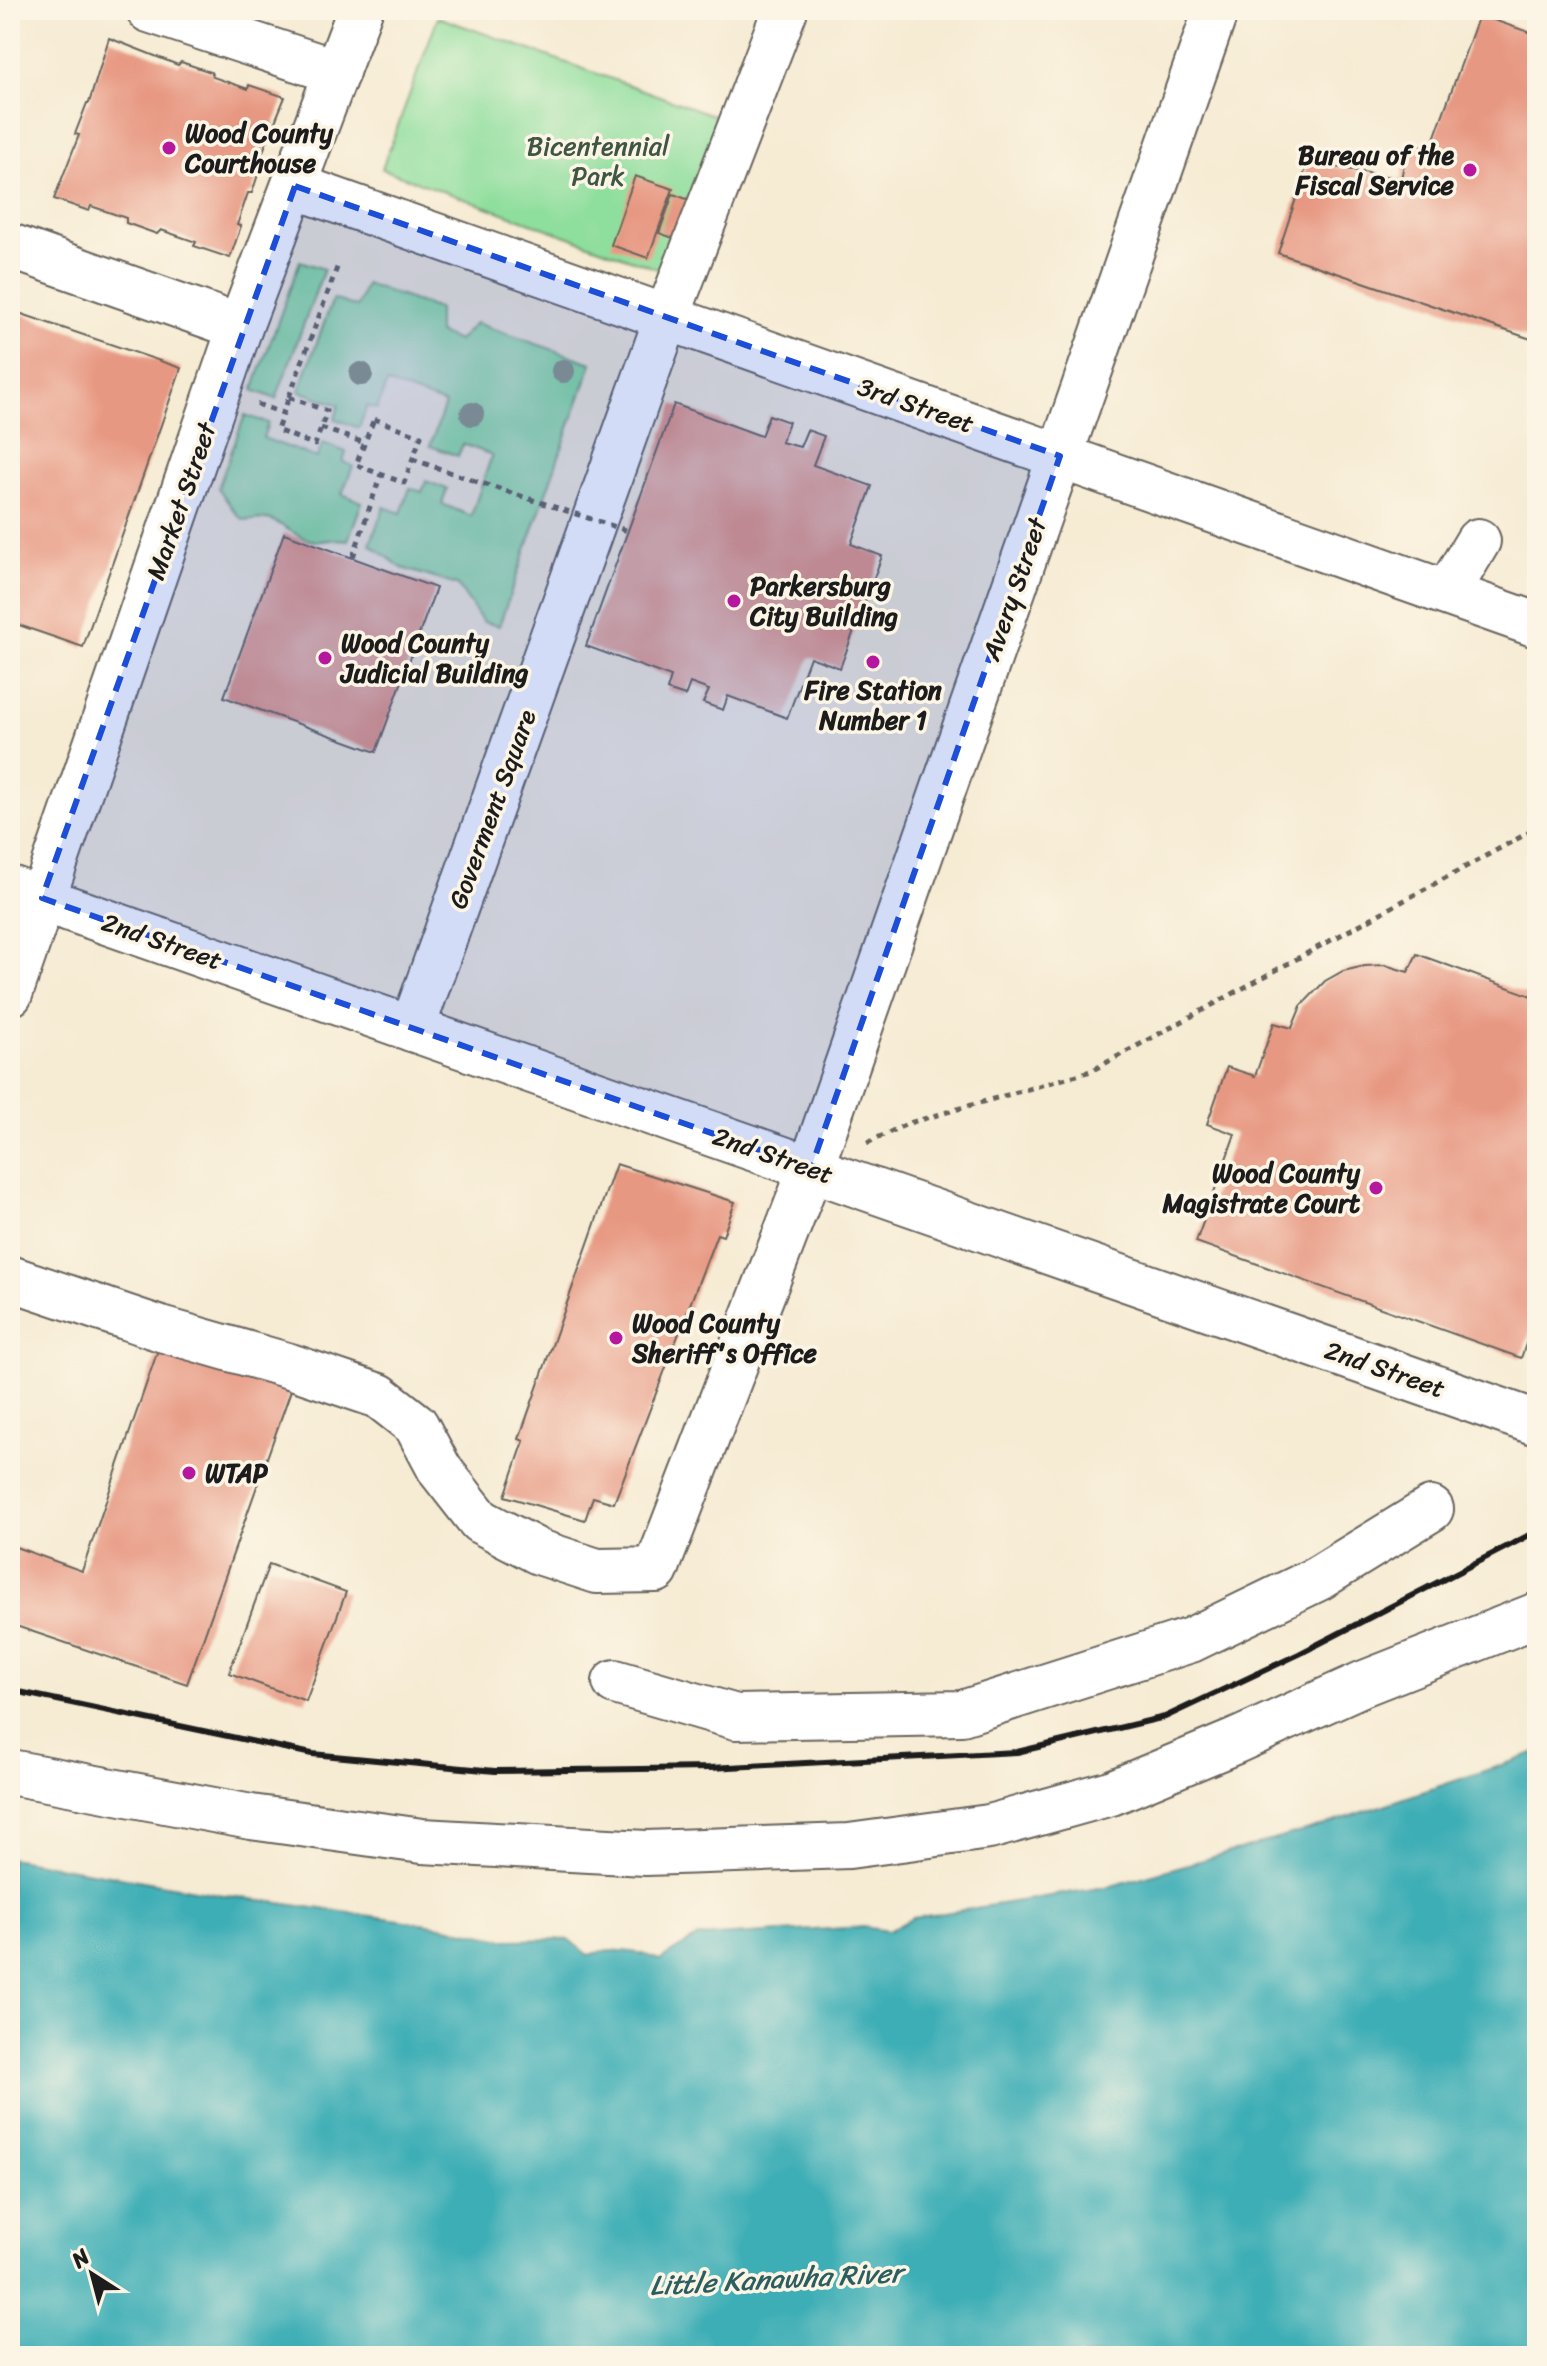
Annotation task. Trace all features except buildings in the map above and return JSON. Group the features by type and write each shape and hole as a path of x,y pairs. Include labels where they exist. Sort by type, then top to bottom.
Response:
{"street":[{"path":"149,10 337,72"},
{"name":"Market Street","path":"10,994 26,893 360,10"},
{"name":"Goverment Square","path":"412,1029 667,317 785,10"},
{"name":"Avery Street","path":"10,1278 161,1329 290,1366 379,1396 416,1425 440,1470 480,1521 539,1552 597,1571 656,1570 811,1168 1216,10"},
{"name":"3rd Street","path":"295,186 1537,625"},
{"path":"10,246 240,327"},
{"path":"1447,593 1478,541"},
{"name":"2nd Street","path":"26,893 1537,1423"},
{"path":"615,1682 736,1717 962,1713 1191,1640 1317,1579 1431,1509"},
{"path":"10,1772 251,1817 422,1841 646,1853 849,1846 989,1827 1111,1793 1362,1684 1537,1615"}],"path":[{"path":"289,397 327,411 315,445 277,430 283,413 338,265"},
{"path":"273,410 283,413"},
{"path":"374,419 421,436 404,483 356,465 365,443 374,419"},
{"path":"321,428 365,443"},
{"path":"412,459 628,531"},
{"path":"353,557 381,474"},
{"path":"811,1168 909,1123 1091,1071 1537,828"}],"highlighted area":[{"path":"295,186 1060,456 811,1168 42,898"}],"green space":[{"name":"Bicentennial Park","path":"438,17 730,121 674,275 382,169"},
{"path":"300,261 324,269 276,399 253,390"},
{"path":"366,284 438,309 438,333 458,341 475,323 592,363 499,626 483,622 457,585 402,568 370,544 384,507 401,513 410,488 422,492 426,481 447,489 442,504 471,516 492,455 463,444 458,456 430,446 445,404 387,383 377,409 367,406 359,428 335,419 339,405 299,391 333,299 357,307"},
{"path":"245,415 268,423 263,438 317,458 323,443 346,452 343,462 353,466 342,494 362,502 348,540 311,540 271,520 245,520 235,511 218,488"}],"water":[{"name":"Little Kanawha River","path":"1537,1753 1537,2356 10,2356 10,1858 230,1896 442,1926 508,1940 568,1939 588,1955 625,1951 660,1960 698,1937 863,1927 888,1931 913,1918 1111,1886 1322,1826"}],"railway":[{"path":"10,1690 312,1754 495,1771 710,1768 1017,1752 1165,1717 1299,1654 1537,1531"}],"place":[{"name":"Wood County Courthouse","path":"169,148"},
{"name":"Bureau of the Fiscal Service","path":"1470,170"},
{"name":"Parkersburg City Building","path":"734,601"},
{"name":"Wood County Judicial Building","path":"325,658"},
{"name":"Fire Station Number 1","path":"873,662"},
{"name":"Wood County Magistrate Court","path":"1376,1188"},
{"name":"Wood County Sheriff's Office","path":"616,1338"},
{"name":"WTAP","path":"189,1473"}]}
